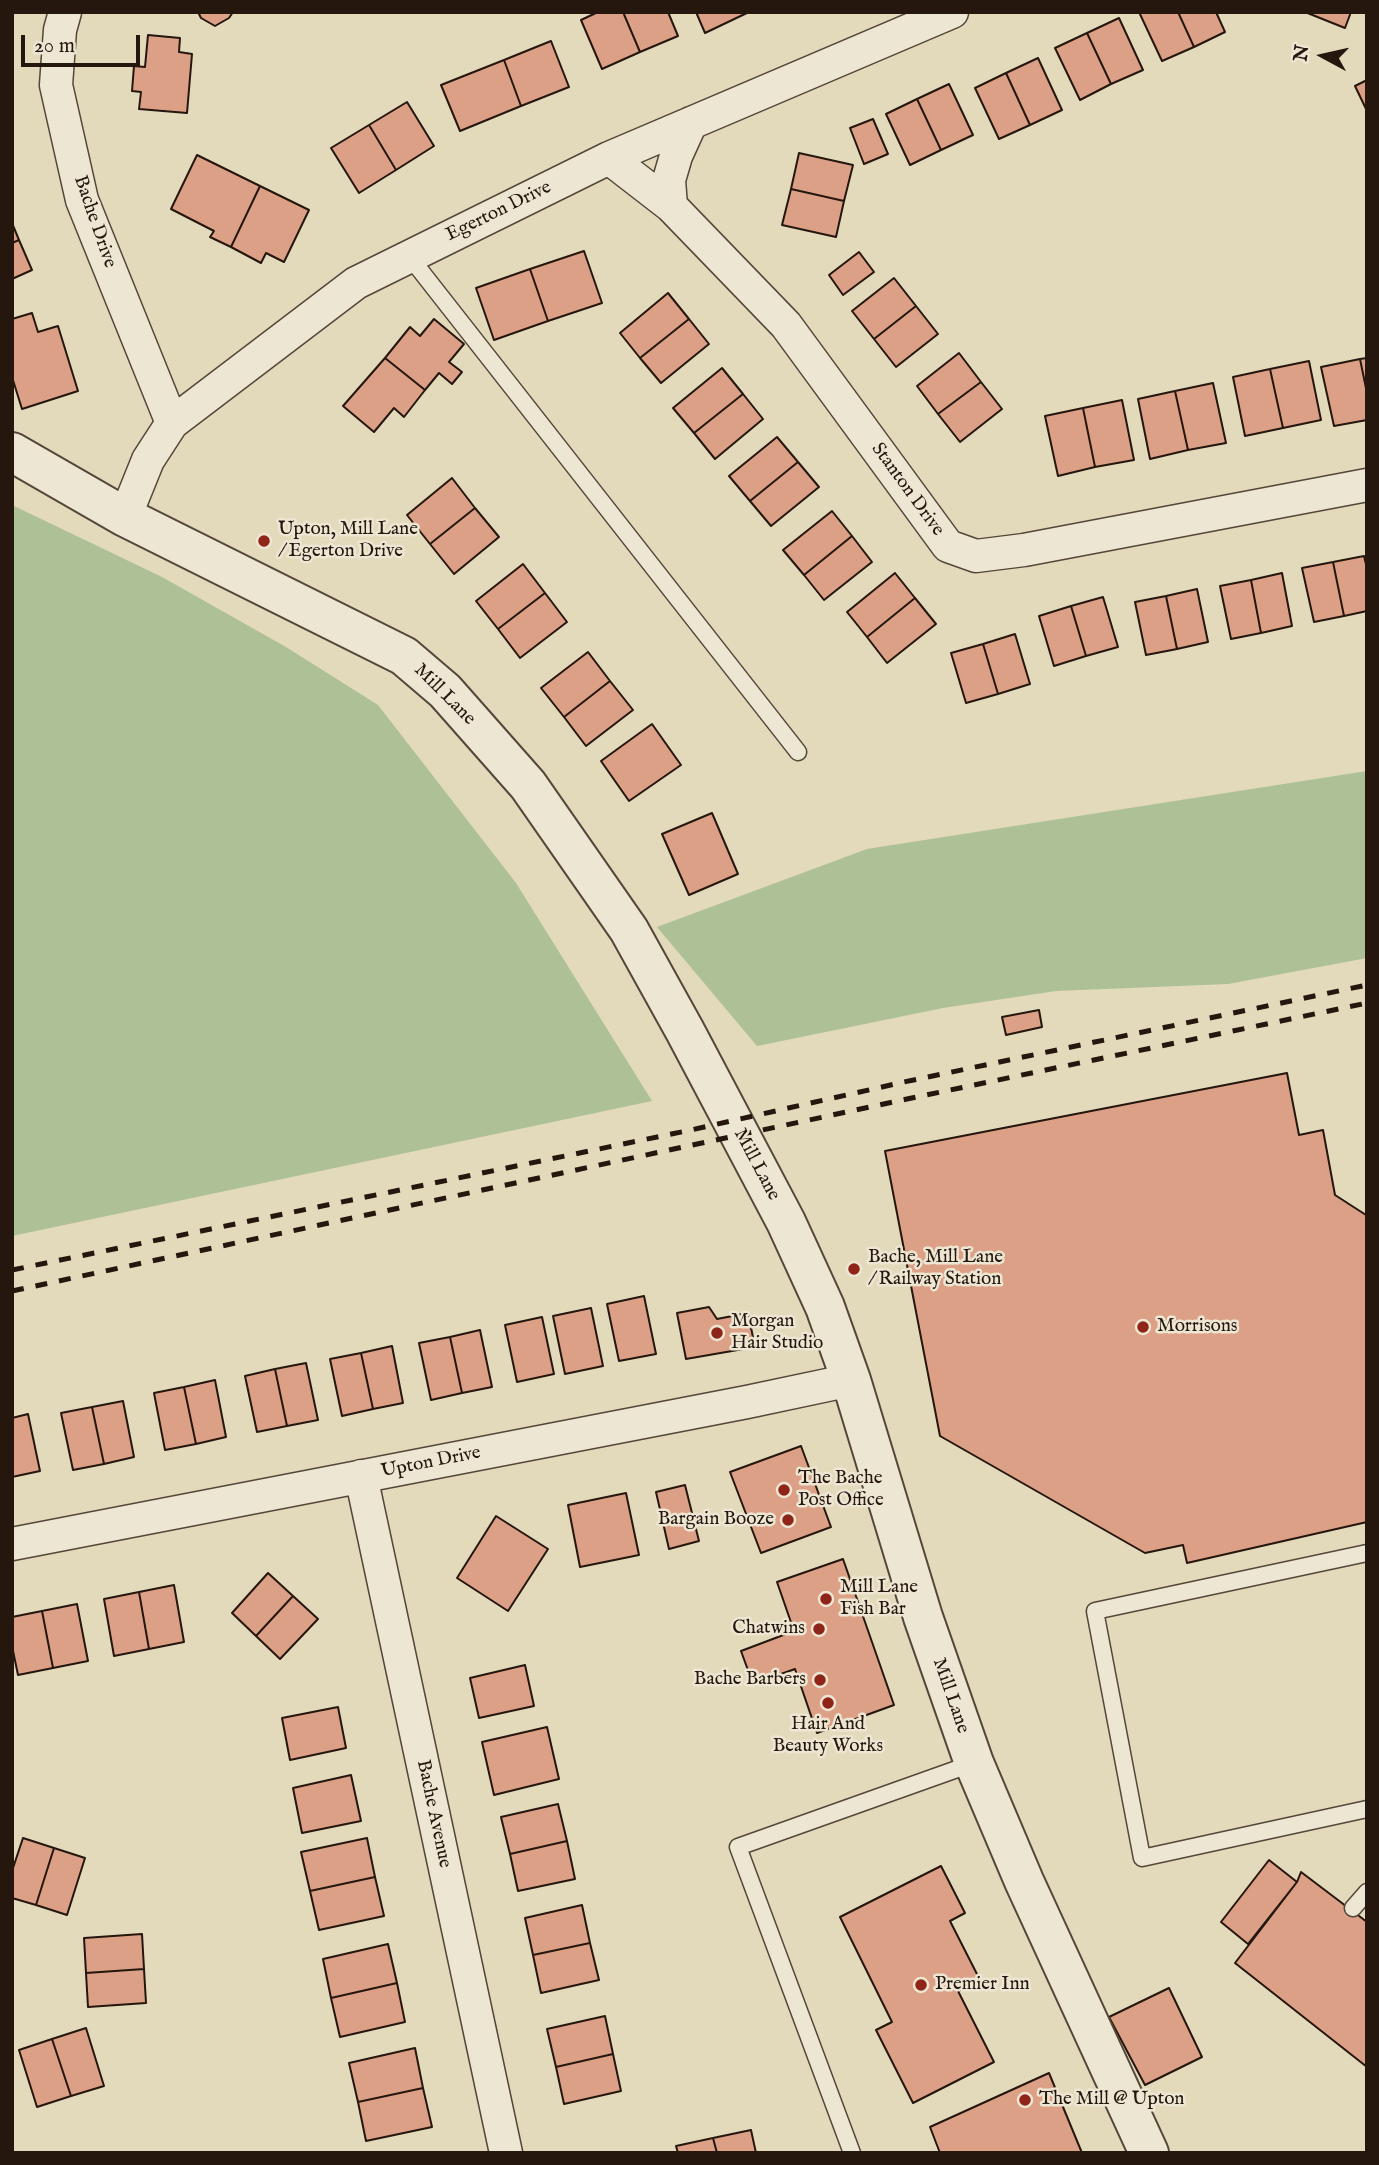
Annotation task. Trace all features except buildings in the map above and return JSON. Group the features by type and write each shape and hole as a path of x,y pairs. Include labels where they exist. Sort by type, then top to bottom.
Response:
{"street":[{"name":"Bache Drive","path":"65,12 60,30 57,85 82,200 172,423"},
{"name":"Egerton Drive","path":"125,517 148,460 172,423 356,283 608,158 952,12"},
{"path":"671,206 669,180 676,156 691,123"},
{"name":"Stanton Drive","path":"608,158 671,206 786,325 948,546 976,556 1024,550 1367,485"},
{"name":"Mill Lane","path":"12,452 125,517 404,656 445,691 528,785 629,930 786,1222 825,1307 923,1617 974,1763 1051,1941 1149,2153"},
{"name":"Upton Drive","path":"12,1544 734,1405 850,1380"},
{"name":"Bache Avenue","path":"361,1476 506,2153"}],"lane":[{"path":"409,256 798,752"},
{"path":"1367,1553 1095,1611 1142,1858 1367,1809"},
{"path":"852,2153 738,1847 974,1763"},
{"path":"1353,1908 1367,1892"}],"green space":[{"path":"12,505 162,577 286,647 378,705 516,883 652,1101 12,1236"},
{"path":"1367,771 1367,958 1228,984 1056,991 943,1008 757,1046 657,927 867,849"}],"railway":[{"path":"12,1270 691,1130 904,1082 1367,985"},
{"path":"12,1291 1367,1003"}],"place":[{"name":"Upton, Mill Lane / Egerton Drive","path":"264,541"},
{"name":"Bache, Mill Lane / Railway Station","path":"854,1269"},
{"name":"Morrisons","path":"1143,1327"},
{"name":"Morgan Hair Studio","path":"717,1333"},
{"name":"The Bache Post Office","path":"784,1490"},
{"name":"Bargain Booze","path":"788,1520"},
{"name":"Mill Lane Fish Bar","path":"826,1599"},
{"name":"Chatwins","path":"819,1629"},
{"name":"Bache Barbers","path":"820,1680"},
{"name":"Hair And Beauty Works","path":"828,1703"},
{"name":"Premier Inn","path":"921,1985"},
{"name":"The Mill @ Upton","path":"1025,2100"}]}
